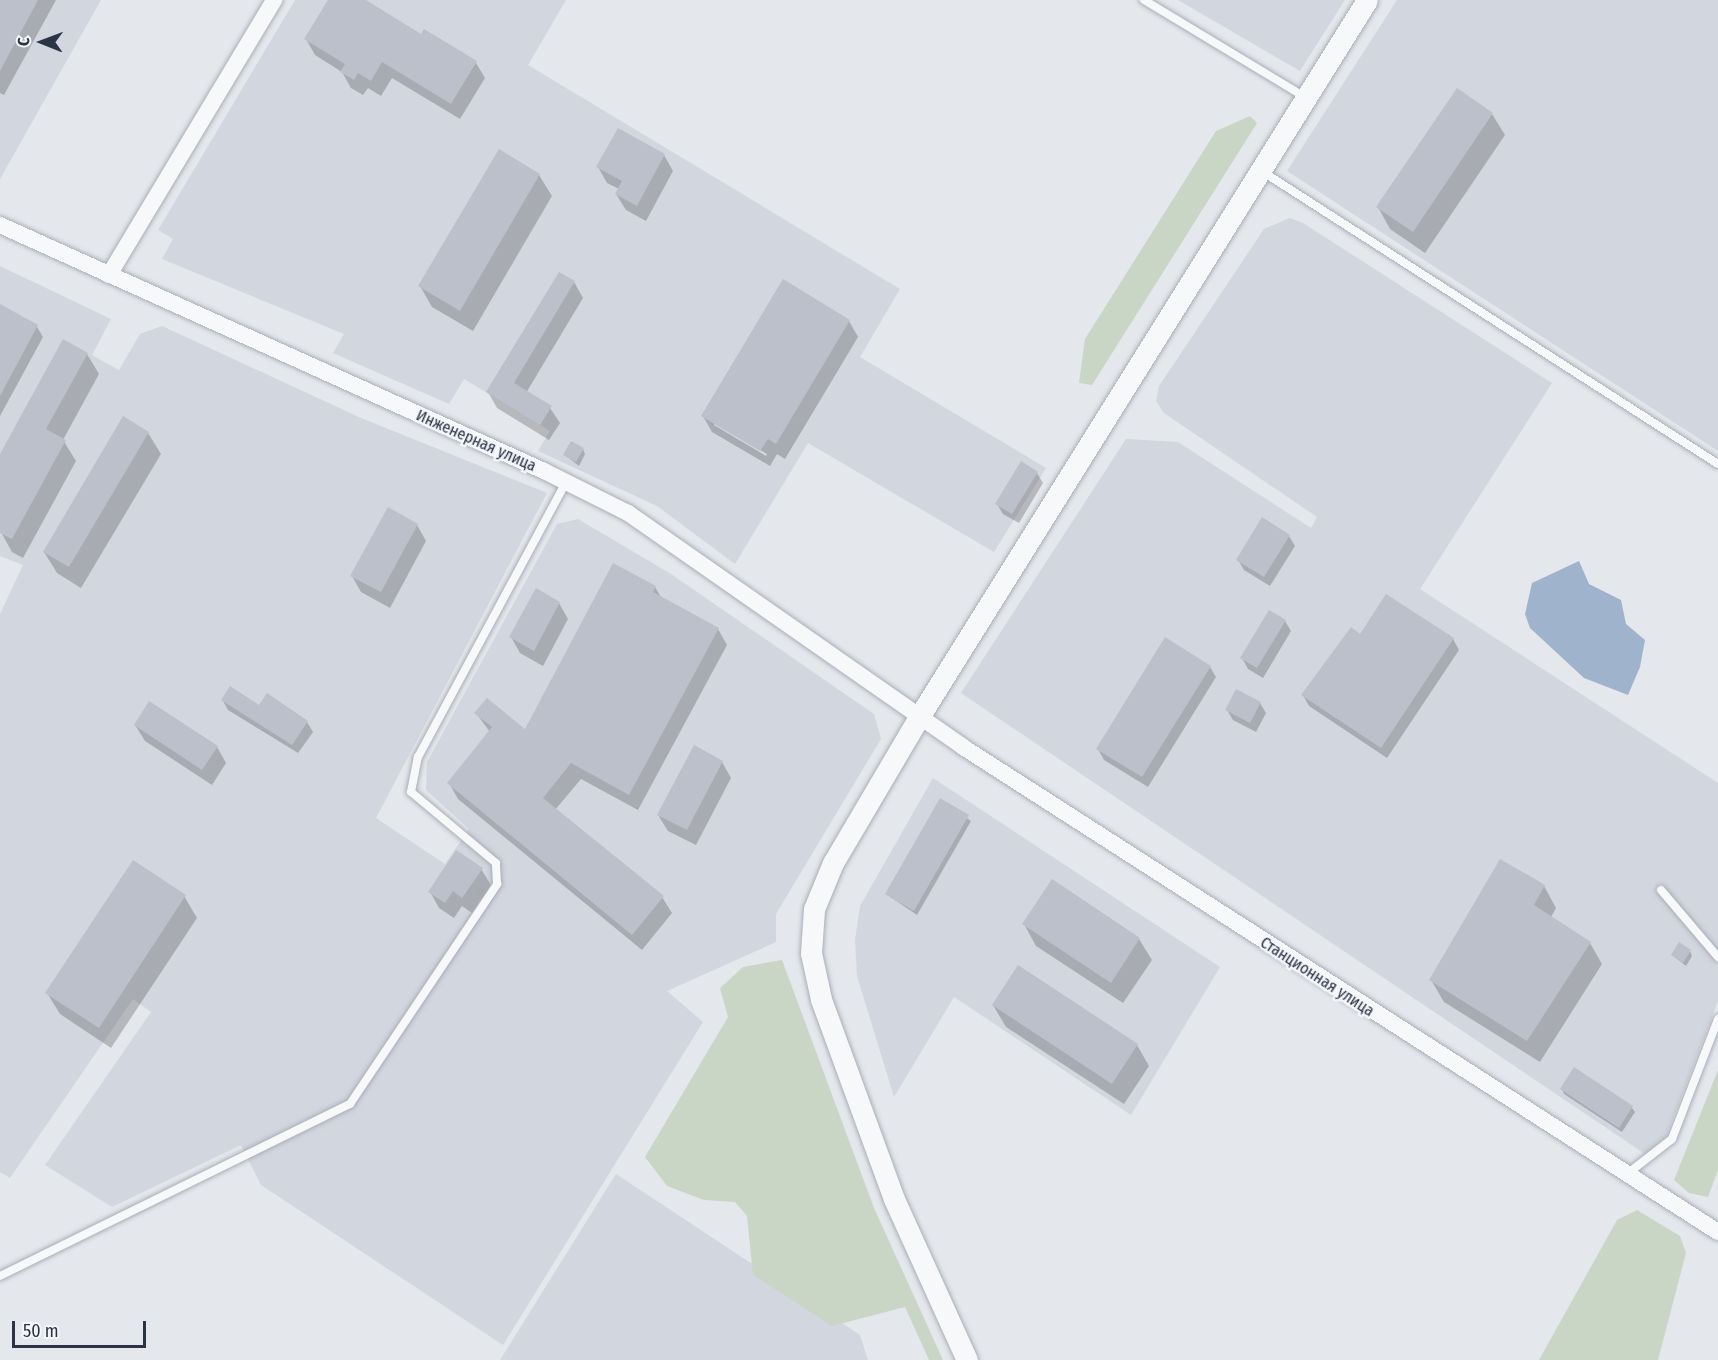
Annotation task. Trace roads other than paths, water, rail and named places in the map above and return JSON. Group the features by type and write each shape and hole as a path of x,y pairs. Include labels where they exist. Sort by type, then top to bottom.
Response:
{"street":[{"path":"109,275 274,0"},
{"path":"967,1360 894,1199 821,999 811,953 814,909 833,863 920,717 1367,0"},
{"name":"Инженерная улица","path":"0,225 566,482 628,513 702,561 920,717"},
{"name":"Станционная улица","path":"920,717 1626,1175 1718,1232"}],"lane":[{"path":"1144,0 1306,97"},
{"path":"1260,169 1718,464"},
{"path":"0,1276 350,1104 497,884 496,863 411,792 418,757 566,482"},
{"path":"1661,890 1718,957"},
{"path":"1626,1175 1672,1139 1718,1019"}],"water":[{"path":"1579,561 1589,584 1621,600 1626,624 1645,640 1640,667 1628,695 1584,678 1530,628 1525,614 1532,583"}]}
